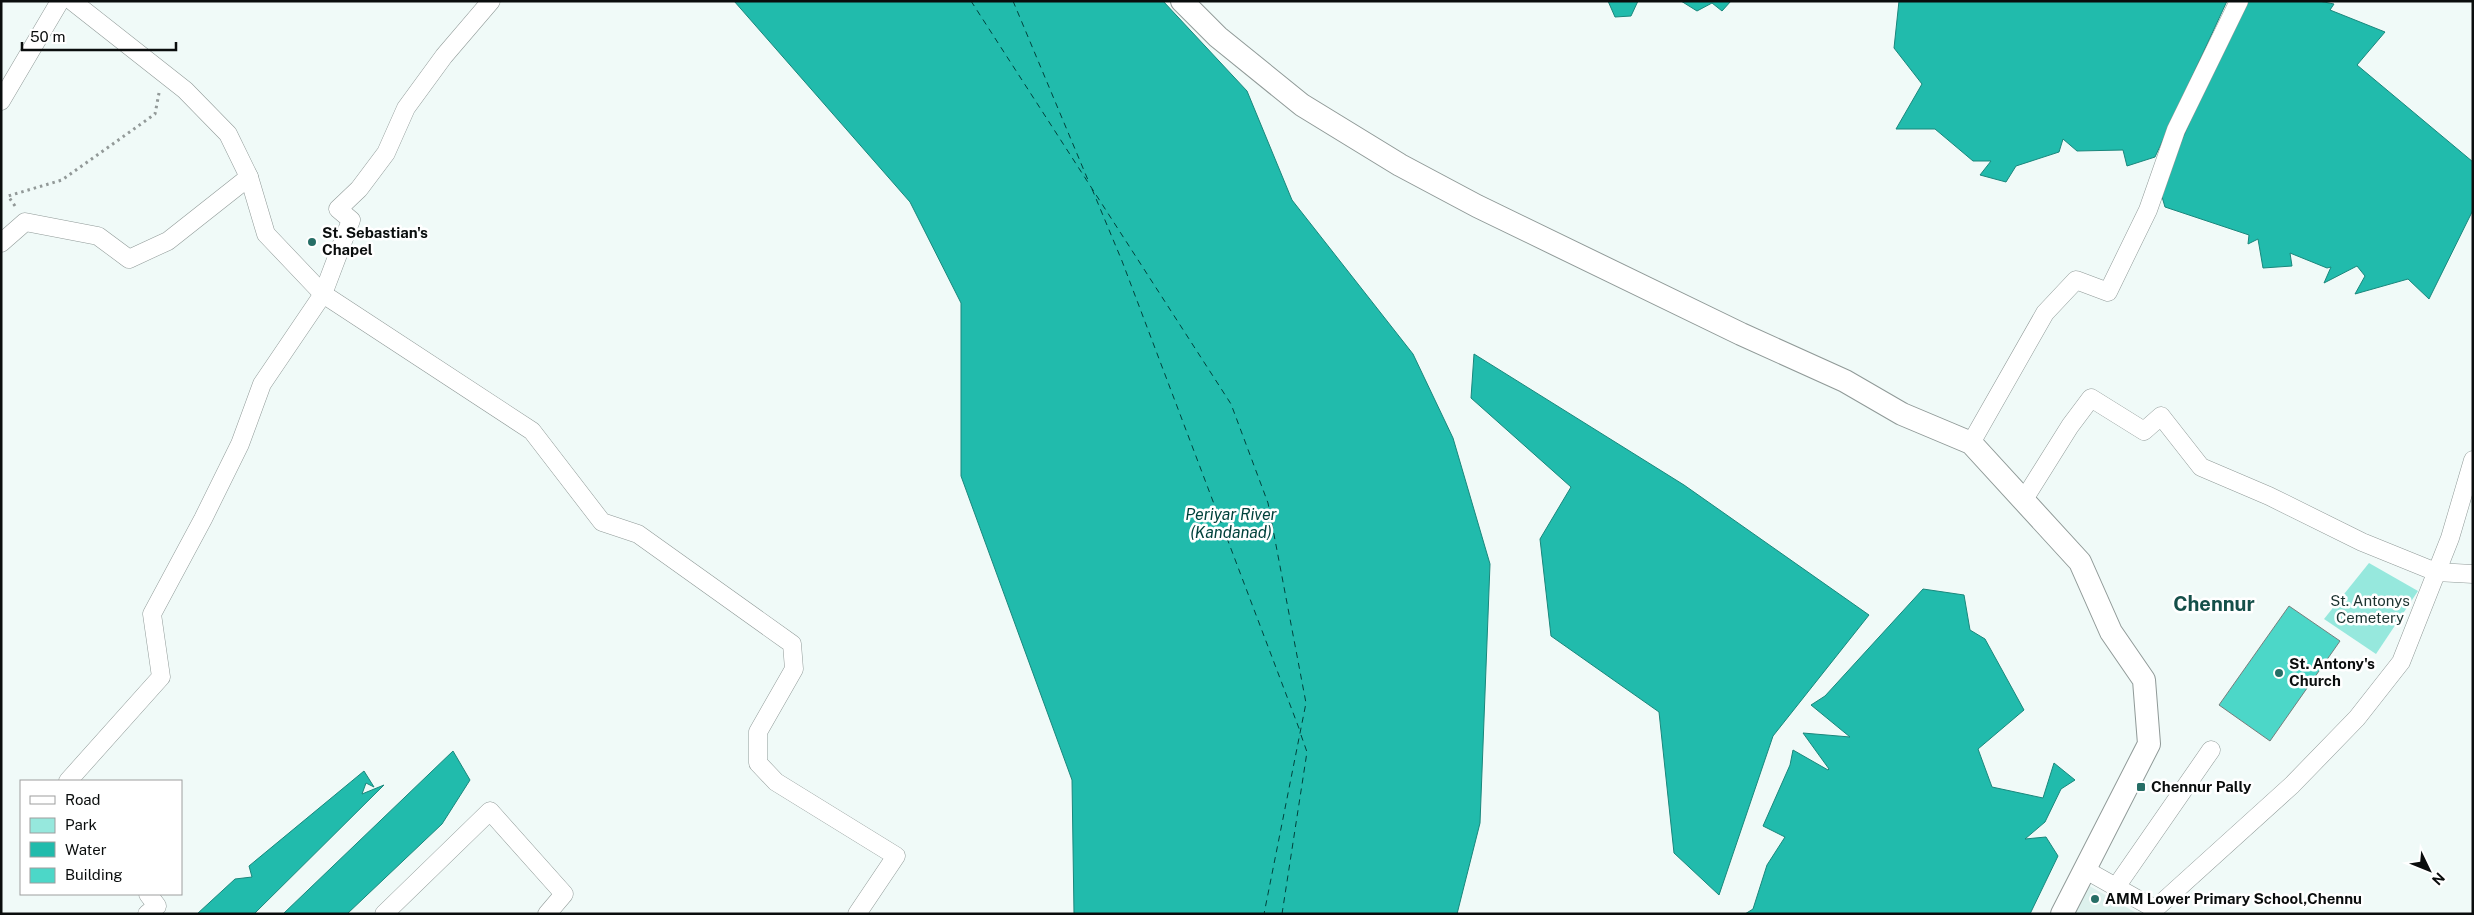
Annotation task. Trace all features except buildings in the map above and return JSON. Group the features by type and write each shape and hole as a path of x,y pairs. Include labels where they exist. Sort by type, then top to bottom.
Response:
{"street":[{"path":"1,101 60,1"},
{"path":"72,1 185,90 228,134 249,177 266,234 323,294 532,431 602,522 638,534 792,644 794,669 758,732 758,763 776,782 896,856 857,914"},
{"path":"69,780 162,677 152,614 203,519 240,444 262,384 323,294 351,220 338,209 359,189 386,152 406,108 444,56 491,1"},
{"path":"1182,1 1218,37 1302,105 1400,166 1740,334 1845,381 1902,414 1971,443 2080,562 2111,632 2144,680 2149,744 2062,914"},
{"path":"1971,443 2045,313 2076,280 2108,292 2148,210 2176,130 2201,83 2239,1"},
{"path":"1,243 25,222 98,236 129,259 168,241 249,177"},
{"path":"2024,501 2070,426 2091,398 2144,431 2161,416 2201,467 2269,496 2362,542 2436,572 2473,574"},
{"path":"2084,868 2156,912 2292,785 2357,718 2401,662 2450,538 2473,460"},
{"path":"2116,887 2211,750"},
{"path":"384,914 490,811 564,894 546,914"},
{"path":"147,914 157,906 149,895"}],"path":[{"path":"25,222 8,196 62,180 155,114 164,73"}],"shaded area":[{"name":"AMM Lower Primary School,Chennu","path":"2086,884 2138,914 2070,914"}],"green space":[{"name":"St. Antonys Cemetery","path":"2369,563 2418,591 2376,654 2324,619"}],"water":[{"name":"Periyar River (Kandanad)","path":"734,1 1163,1 1247,91 1292,200 1413,354 1453,438 1490,564 1480,823 1457,914 1074,914 1072,780 961,476 961,303 910,202"},
{"path":"1608,1 1638,1 1631,16 1615,17"},
{"path":"1681,1 1731,1 1722,11 1712,3 1697,11"},
{"path":"1899,1 2227,1 2155,157 2127,166 2123,150 2077,151 2063,139 2059,152 2016,166 2006,182 1980,175 1991,161 1973,161 1935,129 1896,129 1922,84 1894,48"},
{"path":"2246,1 2319,1 2334,4 2330,10 2385,32 2357,65 2473,162 2473,210 2429,299 2408,279 2355,294 2365,276 2357,266 2324,283 2331,267 2327,268 2290,253 2292,266 2263,268 2258,239 2248,244 2249,235 2165,207 2160,190 2224,44"},
{"path":"1474,354 1684,485 1869,615 1773,736 1719,895 1674,853 1659,712 1551,636 1540,539 1571,487 1471,398"},
{"path":"1923,589 1964,595 1970,630 1985,639 2024,710 1978,749 1992,787 2043,798 2054,763 2075,780 2061,789 2045,822 2025,839 2046,837 2058,856 2030,914 1745,914 1753,909 1767,865 1785,837 1763,826 1790,765 1793,750 1829,769 1803,733 1850,737 1811,705 1825,696"},
{"path":"453,751 470,780 442,824 347,914 283,914"},
{"path":"364,771 374,787 366,783 362,794 384,785 254,914 197,914 235,879 252,877 249,866"}],"ferry route":[{"path":"971,1 1231,404 1268,503 1306,703 1264,914"},
{"path":"1013,1 1088,180"},
{"path":"1092,189 1122,261 1300,731"},
{"path":"1282,914 1307,752 1301,735"}],"place":[{"name":"St. Sebastian's Chapel","path":"312,242"},
{"name":"St. Antony's Church","path":"2279,673"},
{"name":"Chennur Pally","path":"2141,787"},
{"name":"AMM Lower Primary School,Chennu","path":"2095,899"}],"district":[{"name":"Chennur","path":"2214,604"}]}
